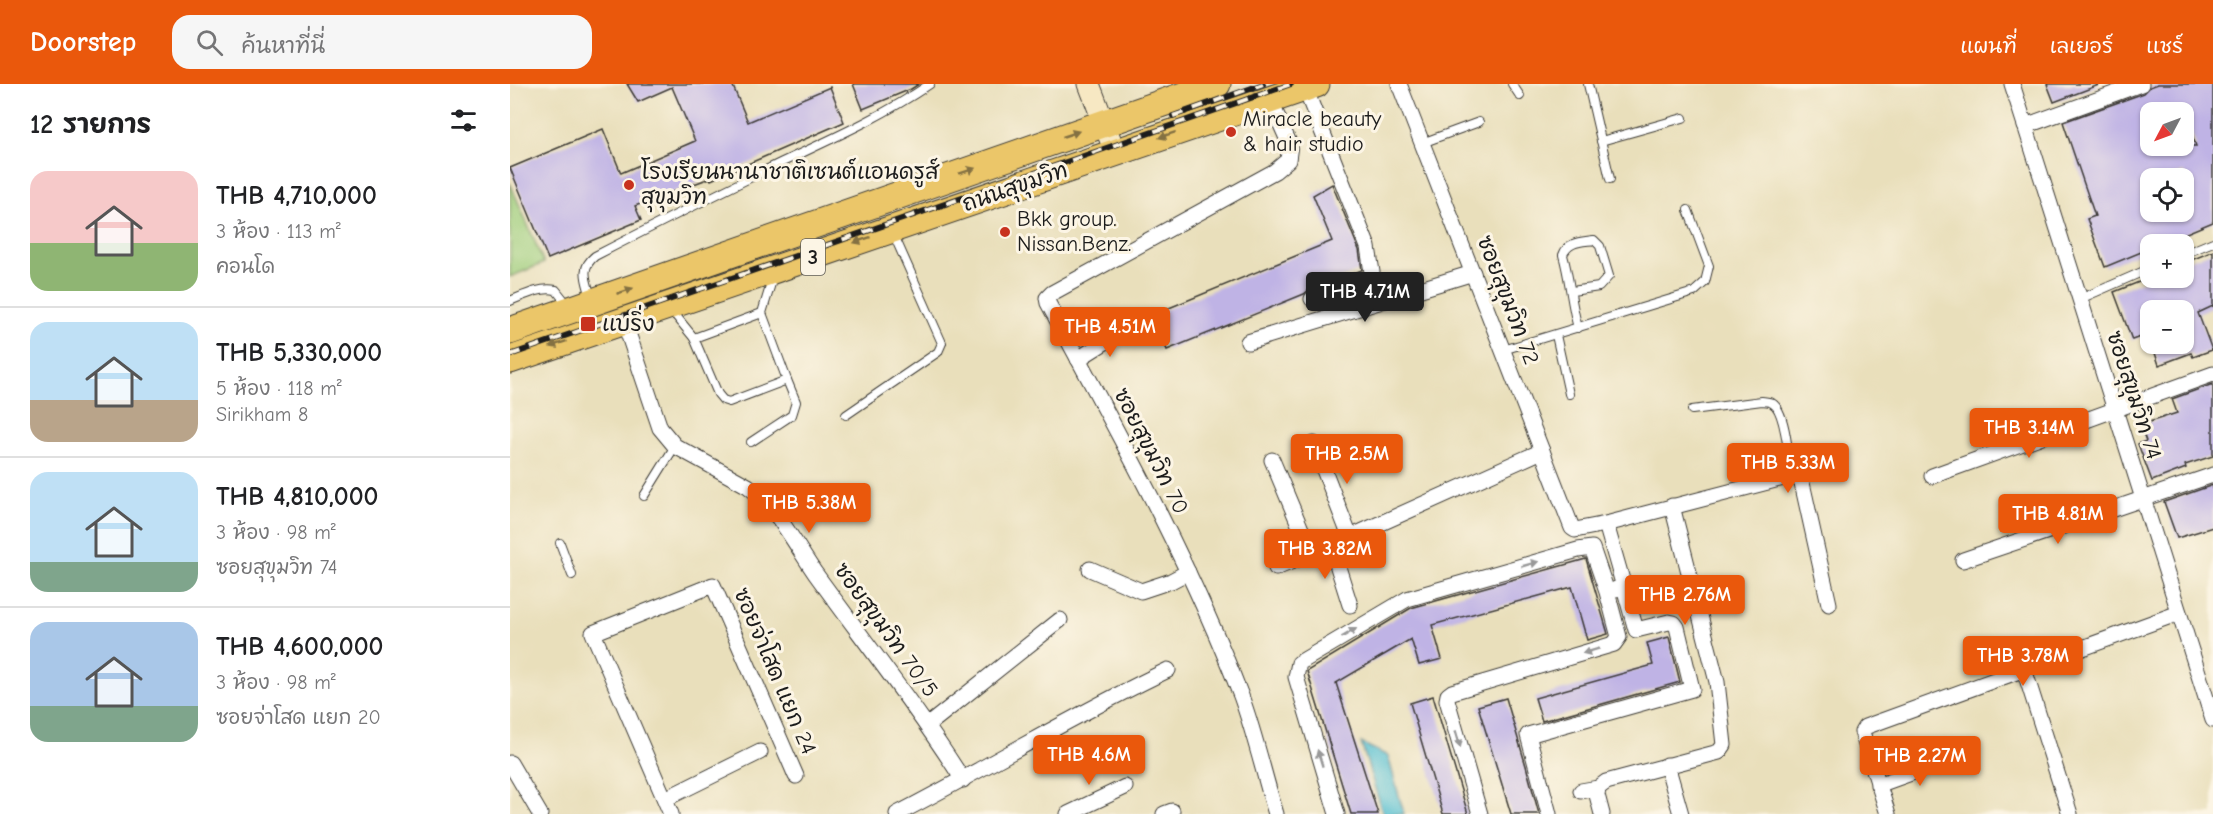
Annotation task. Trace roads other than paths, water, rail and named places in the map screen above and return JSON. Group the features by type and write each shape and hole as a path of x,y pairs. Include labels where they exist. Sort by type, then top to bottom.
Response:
{"highway":[{"name":"ถนนสุขุมวิท","path":"510,331 1217,84"},
{"name":"ถนนสุขุมวิท","path":"510,360 1310,86"}],"main road":[{"path":"1089,84 1115,152"}],"street":[{"name":"ซอยสุขุมวิท 72","path":"1399,84 1570,525 1575,530 1606,524"},
{"name":"ซอยสุขุมวิท 74","path":"2012,84 2212,716"},
{"path":"2025,126 2141,84"},
{"path":"1310,86 1368,247 1372,272 1369,280 1357,286 1312,299"},
{"name":"ซอยสุขุมวิท 70","path":"1270,100 1290,145 1288,160 1275,171 1052,293 1047,298 1047,303 1188,572 1241,697 1276,814"},
{"path":"1248,342 1473,273"},
{"name":"ซอยสุขุมวิท 70/5","path":"624,321 660,428 667,439 675,446 748,486 772,510 928,725 963,780"},
{"path":"1077,359 1126,329"},
{"path":"1932,476 2213,374"},
{"path":"1314,444 1350,537"},
{"path":"1276,568 1542,451"},
{"path":"1272,460 1311,553"},
{"path":"1963,560 2213,475"},
{"path":"1549,814 1528,735 1692,689 1677,627 1669,622 1636,630 1606,524 1791,476 1797,477 1802,483 1829,604"},
{"path":"1581,791 1598,788 1606,782 1719,752 1724,745 1717,682 1672,506"},
{"path":"1331,545 1350,605"},
{"path":"1337,814 1296,677 1299,663 1407,599 1592,548 1619,637 1614,644 1448,695 1447,700 1480,814"},
{"path":"1090,569 1141,591 1171,581 1188,572"},
{"name":"ซอยจ่าโสด แยก 24","path":"671,814 594,633 713,585 795,776"},
{"path":"1607,592 1624,587"},
{"path":"1888,814 1862,732 1865,727 2179,613"},
{"path":"928,725 1060,620"},
{"path":"2024,669 2070,814"},
{"path":"897,814 963,780 1047,731 1168,670"},
{"path":"665,799 760,753"},
{"path":"1878,785 1950,759"},
{"path":"510,763 540,814"},
{"path":"1667,765 1681,814"},
{"path":"1068,814 1125,787"},
{"path":"1598,788 1597,795 1602,814"}],"lane":[{"path":"510,301 548,288 556,290 582,306 584,269 588,261 595,256 862,125 902,103 930,84"},
{"path":"1512,84 1520,96"},
{"path":"1588,84 1611,179"},
{"path":"1602,141 1683,118"},
{"path":"1422,142 1479,122"},
{"path":"1503,350 1694,292 1705,282 1709,267 1688,210"},
{"path":"846,415 938,352 942,343 892,230"},
{"path":"1572,291 1599,287 1609,276 1600,246 1594,240 1572,244 1563,255 1572,291 1570,301 1578,328"},
{"path":"2194,250 2213,242"},
{"path":"751,442 792,415 796,402 762,313 775,270"},
{"path":"2080,299 2140,273"},
{"path":"667,305 694,338 723,400 729,402 787,380"},
{"path":"694,338 762,313"},
{"path":"1556,334 1569,394"},
{"path":"1692,410 1762,401 1772,402 1782,419 1791,476"},
{"path":"644,496 675,446"},
{"path":"560,543 572,575"}],"water":[{"path":"1361,743 1388,756 1404,814 1383,814"}],"railway":[{"path":"1173,116 1263,84"},
{"path":"510,355 1291,84"}],"place":[{"name":"Miracle beauty & hair studio","path":"1231,132"},
{"name":"โรงเรียนนานาชาติเซนต์แอนดรูส์ สุขุมวิท","path":"629,185"},
{"name":"Bkk group. Nissan.Benz.","path":"1005,232"},
{"name":"แบริ่ง","path":"588,324"}]}
